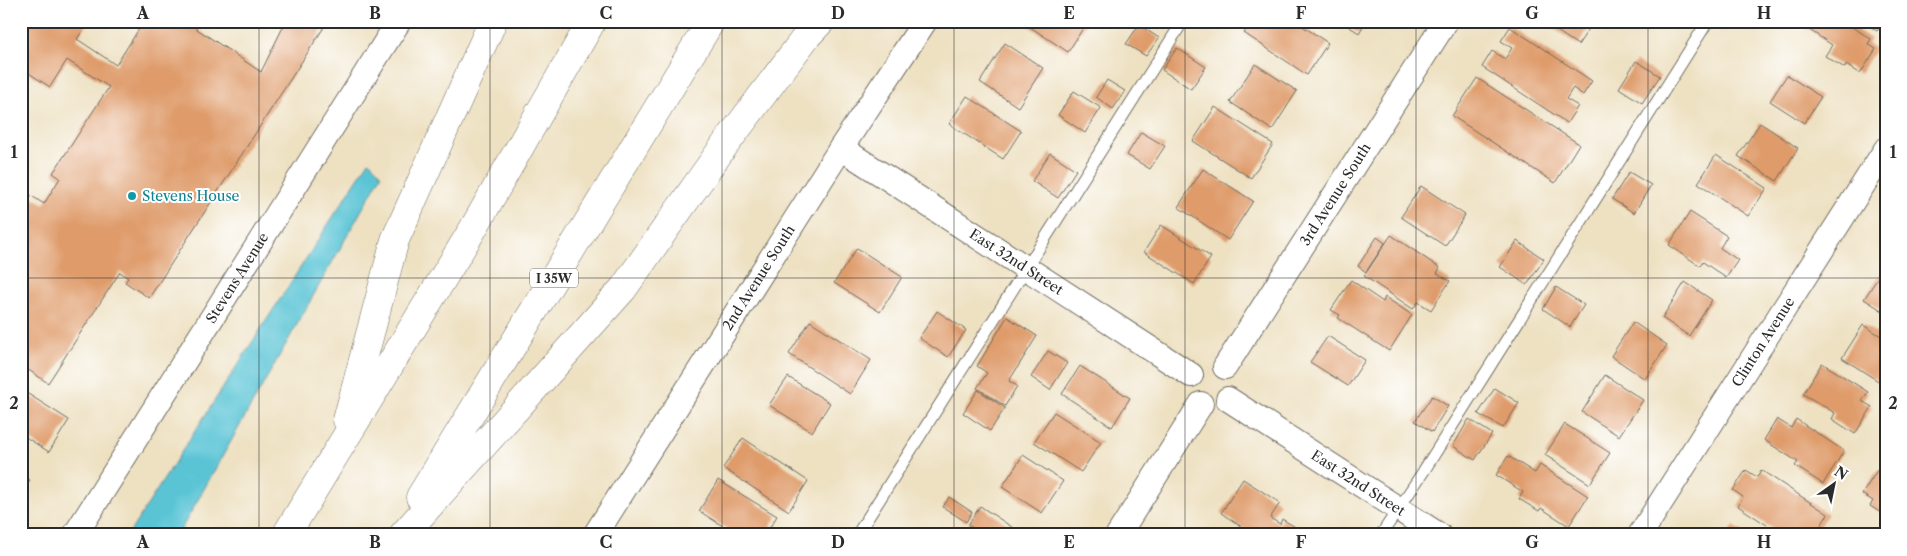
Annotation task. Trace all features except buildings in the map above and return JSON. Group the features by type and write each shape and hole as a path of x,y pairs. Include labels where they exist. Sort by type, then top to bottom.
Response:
{"highway":[{"path":"339,452 395,240 493,21"},
{"path":"286,535 339,452 473,229 592,21"},
{"name":"I 35W","path":"398,535 711,21"},
{"path":"403,535 623,289 724,146 821,21"}],"street":[{"name":"Stevens Avenue","path":"75,535 399,21"},
{"name":"2nd Avenue South","path":"595,535 841,148 925,21"},
{"name":"3rd Avenue South","path":"1225,367 1446,21"},
{"name":"East 32nd Street","path":"841,148 1191,375"},
{"name":"Clinton Avenue","path":"1640,535 1886,149"},
{"path":"1213,362 1225,367 1230,372 1233,386 1228,399 1216,406 1202,404 1196,400 1190,388 1191,375 1200,365 1206,363 1213,362"},
{"name":"East 32nd Street","path":"1228,399 1438,535"},
{"path":"1118,535 1202,404"}],"lane":[{"path":"857,535 1008,301 1183,21"},
{"path":"1381,535 1423,472 1708,21"}],"water":[{"path":"369,161 379,171 381,176 178,535 128,535"}],"place":[{"name":"Stevens House","path":"132,196"}]}
